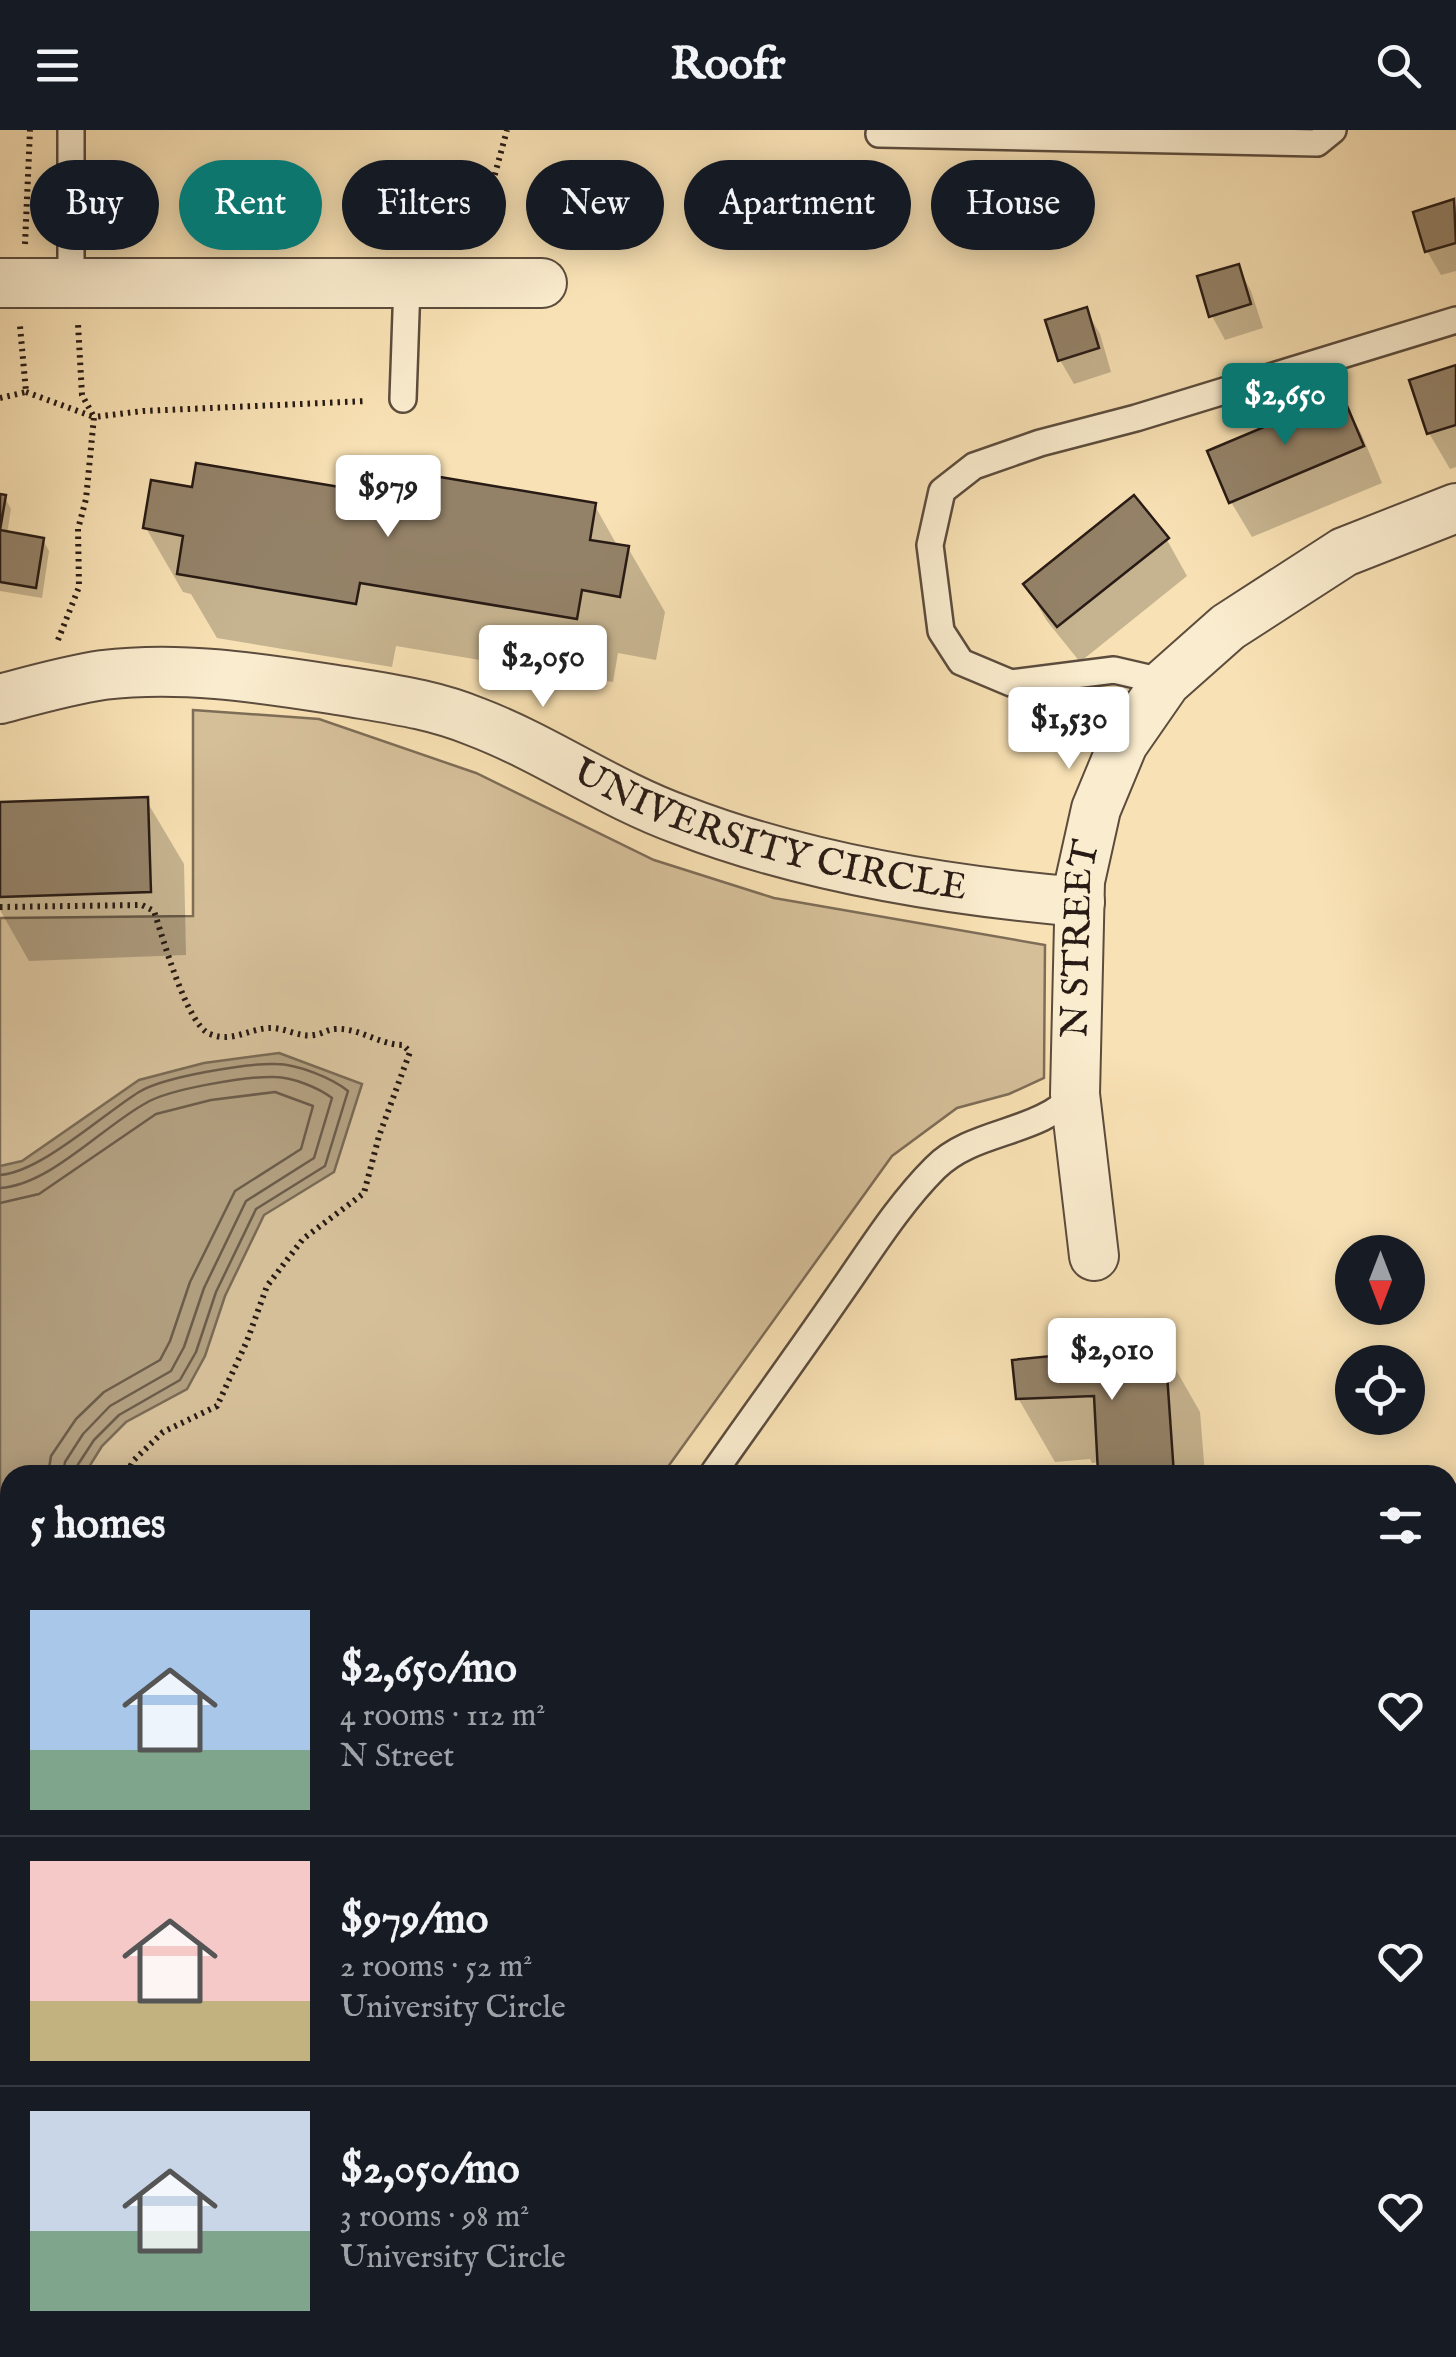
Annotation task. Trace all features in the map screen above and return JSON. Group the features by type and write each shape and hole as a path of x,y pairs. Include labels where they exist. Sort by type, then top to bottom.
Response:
{"street":[{"path":"0,283 74,298 407,284 542,283"},
{"name":"N STREET","path":"1094,1256 1075,1094 1080,881 1096,809 1123,744 1166,682 1228,627 1344,552 1456,508"},
{"name":"UNIVERSITY CIRCLE","path":"0,698 101,676 196,673 268,678 410,700 478,722 555,758 632,801 715,831 903,879 989,894 1080,902"}],"lane":[{"path":"72,130 74,298"},
{"path":"880,134 994,133 1317,142 1333,130"},
{"path":"403,399 407,284"},
{"path":"1166,682 1114,670 1011,683 962,662 942,630 930,545 942,491 974,466 1040,443 1136,418 1456,320"},
{"path":"719,1465 884,1229 937,1166 972,1142 1054,1111 1075,1094"}],"path":[{"path":"466,284 507,130"},
{"path":"54,646 79,588 78,529 86,499 94,417 82,395 74,298"},
{"path":"26,392 94,417 143,411 367,401"},
{"path":"0,908 142,904 154,910 185,1004 204,1032 236,1037 275,1027 313,1036 340,1028 390,1044 403,1044 410,1052 379,1136 364,1193 303,1239 267,1286 247,1342 217,1406 163,1432 131,1465"}],"shaded area":[{"path":"193,710 319,719 476,773 654,860 774,898 1045,945 1044,1078 1009,1094 957,1108 892,1156 669,1465 0,1465 0,918 193,916"}],"water":[{"path":"279,1053 362,1084 334,1172 264,1215 225,1296 205,1356 187,1389 126,1422 102,1446 90,1465 0,1465 0,1166 22,1161 139,1080 204,1063"}],"building":[{"path":"1454,199 1456,243 1425,252 1413,212"},
{"path":"1239,264 1251,304 1209,317 1197,276"},
{"path":"1087,307 1099,348 1058,361 1045,320"},
{"path":"1456,365 1456,425 1427,434 1409,380"},
{"path":"1342,394 1364,446 1229,503 1207,451"},
{"path":"196,463 418,500 422,474 596,503 590,540 629,546 620,597 582,590 577,619 360,583 356,604 177,574 183,536 143,528 151,480 192,487"},
{"path":"0,494 6,495 0,530"},
{"path":"1134,495 1169,538 1057,627 1023,584"},
{"path":"0,530 44,538 36,588 0,582"},
{"path":"148,797 151,892 0,897 0,802"},
{"path":"1165,1345 1173,1465 1098,1465 1094,1396 1016,1399 1012,1360"}]}
